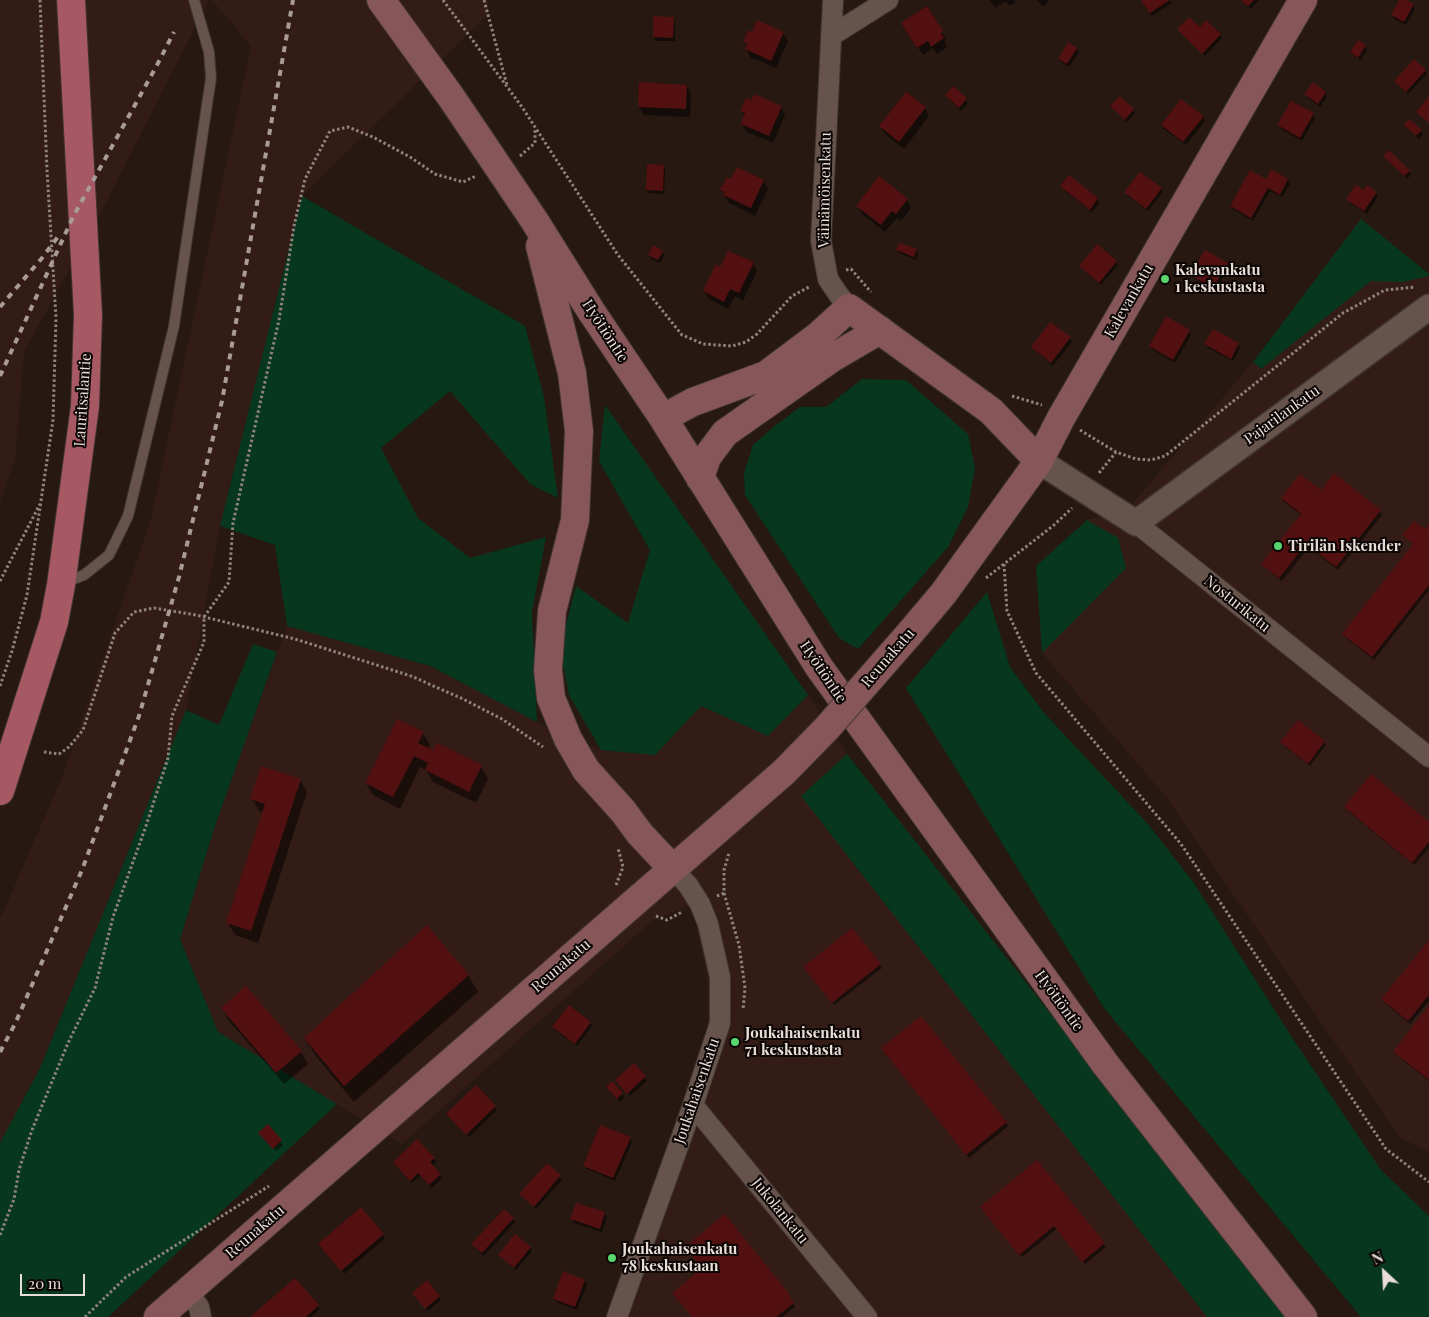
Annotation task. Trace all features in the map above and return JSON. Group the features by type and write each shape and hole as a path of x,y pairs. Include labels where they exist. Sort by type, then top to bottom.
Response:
{"main road":[{"name":"Lauritsalantie","path":"0,791 54,622 61,585 85,406 88,315 71,0"},
{"name":"Hyötiöntie","path":"381,0 446,89 534,220 597,320 663,418 819,667 1106,1065 1303,1317"},
{"name":"Kalevankatu","path":"943,594 1038,461 1303,0"},
{"path":"534,220 572,373 579,431 575,520 552,611 548,670 551,698 568,739 586,770 623,811 640,834 672,868"},
{"path":"663,418 693,402 766,375 818,336 849,308"},
{"name":"Väinämöisenkatu","path":"849,308 991,411 1038,461"},
{"path":"700,478 707,457 725,433 832,358 880,330"},
{"name":"Reunakatu","path":"158,1317 784,772 827,728 943,594"}],"street":[{"name":"Väinämöisenkatu","path":"833,0 821,241 828,279 849,308"},
{"path":"831,36 888,0"},
{"name":"Pajarilankatu","path":"1136,523 1423,297"},
{"name":"Nosturikatu","path":"1038,461 1136,523 1429,757"},
{"name":"Joukahaisenkatu","path":"616,1317 693,1105 720,1023 720,977 708,924 700,904 688,885 672,868"},
{"name":"Jukolankatu","path":"693,1105 867,1317"},
{"path":"187,1291 199,1307 201,1317"}],"lane":[{"path":"61,585 84,575 109,555 128,516 174,326 211,78 209,52 194,0"}],"path":[{"path":"0,686 12,651 27,595 53,420 56,318 47,170 40,0"},
{"path":"443,0 536,128 618,255 682,335 703,344 732,346 746,342 757,334 792,296 842,271 851,269 874,295"},
{"path":"484,0 508,88"},
{"path":"0,1235 14,1199 19,1170 32,1130 68,1043 96,988 113,917 168,758 172,716 204,642 204,617 229,582 233,523 279,320 296,217 305,179 330,131 348,127 373,137 410,157 435,174 463,182 512,162 535,143 536,128"},
{"path":"1009,395 1044,405 1061,418 1116,452 1136,459 1151,460 1165,456 1343,313 1386,290 1423,297"},
{"path":"0,581 41,501"},
{"path":"980,583 1054,525 1071,509"},
{"path":"1004,564 1006,611 1036,674 1182,844 1386,1149 1429,1182"},
{"path":"44,752 59,754 69,748 83,730 115,633 134,612 154,608 204,617 295,640 411,676 502,719 541,744 547,752"},
{"path":"615,842 619,849 623,867 614,889 629,906"},
{"path":"85,1317 126,1277 271,1184"}],"shaded area":[{"path":"0,0 209,0 109,197 24,352 15,460 0,502"},
{"path":"212,0 489,0 487,15 302,196 220,526 186,710 40,1068 0,1143 0,919 63,775 151,518 251,46"},
{"path":"1361,219 1429,274 1429,1151 1401,1139 1167,798 1042,653 1036,566 1087,520 1127,510 1253,362"},
{"path":"287,626 430,666 537,722 601,750 655,755 701,706 768,736 808,695 847,754 1288,1317 606,1317 682,1107 708,1025 708,981 692,904 651,922 402,1144 218,1032 180,939 215,826"}],"green space":[{"path":"302,196 525,326 544,397 558,498 530,484 450,391 381,448 418,518 470,558 546,537 532,612 537,722 430,666 287,626 275,545 220,526"},
{"path":"1361,219 1429,274 1429,276 1403,282 1371,281 1261,369 1253,362"},
{"path":"862,379 906,380 968,434 975,468 968,507 948,547 858,649 839,638 745,495 744,473 753,445 772,428 800,407 826,407"},
{"path":"605,405 808,695 768,736 701,706 655,755 601,750 569,695 560,648 576,586 628,623 650,550 599,461"},
{"path":"1087,520 1118,538 1126,568 1042,653 1036,566"},
{"path":"987,592 1010,667 1045,714 1148,824 1194,883 1293,1039 1381,1170 1429,1216 1429,1317 1361,1317 1104,1008 906,688"},
{"path":"253,644 277,652 215,826 180,939 218,1032 337,1104 108,1317 0,1317 0,1143 40,1068 186,710 219,725"},
{"path":"847,754 1288,1317 1207,1317 801,796"}],"building":[{"path":"1141,0 1170,0 1150,13"},
{"path":"1241,0 1254,0 1248,6"},
{"path":"1399,0 1406,0 1414,4 1404,22 1391,15"},
{"path":"927,6 943,31 941,33 944,38 931,47 928,41 917,48 901,23"},
{"path":"653,16 674,17 673,38 653,37"},
{"path":"1189,17 1200,27 1206,20 1221,34 1202,54 1177,29"},
{"path":"757,20 784,32 771,61 745,49 747,44 743,42 748,30 752,32"},
{"path":"1358,40 1366,45 1358,58 1350,52"},
{"path":"1068,42 1077,48 1067,64 1058,59"},
{"path":"1414,59 1426,70 1406,92 1394,81"},
{"path":"639,82 687,85 686,109 638,107"},
{"path":"1313,82 1326,92 1318,104 1304,94"},
{"path":"953,86 967,98 959,108 945,95"},
{"path":"906,92 926,107 899,142 879,126"},
{"path":"754,94 782,106 769,136 741,124 745,113 740,111 746,98 751,100"},
{"path":"1120,96 1134,109 1125,120 1110,106"},
{"path":"1429,96 1429,123 1416,112"},
{"path":"1181,99 1204,116 1183,142 1161,125"},
{"path":"1291,101 1314,113 1300,138 1277,125"},
{"path":"1409,119 1422,130 1416,136 1404,125"},
{"path":"1389,150 1410,171 1404,176 1383,156"},
{"path":"647,164 664,165 663,191 646,190"},
{"path":"737,167 764,180 751,208 723,195 725,192 720,190 727,177 731,179"},
{"path":"1271,169 1288,179 1280,195 1268,188 1251,218 1230,206 1250,170 1266,179"},
{"path":"1140,172 1162,188 1146,209 1124,192"},
{"path":"1069,175 1098,198 1090,210 1060,186"},
{"path":"879,176 908,199 896,214 892,211 881,225 856,206"},
{"path":"1356,185 1364,190 1367,185 1377,192 1364,211 1346,199"},
{"path":"899,243 917,249 914,257 896,250"},
{"path":"1097,244 1117,261 1099,283 1079,266"},
{"path":"653,245 663,251 658,260 648,255"},
{"path":"1205,250 1228,263 1213,288 1190,275"},
{"path":"728,251 754,262 739,293 730,289 724,302 703,291 716,264 720,267"},
{"path":"1166,316 1190,330 1173,360 1149,346"},
{"path":"1050,322 1071,337 1051,363 1031,347"},
{"path":"1213,329 1239,343 1231,359 1204,344"},
{"path":"1334,473 1381,510 1336,567 1306,544 1279,578 1261,564 1301,514 1281,498 1300,474 1321,490"},
{"path":"1414,521 1425,529 1429,524 1429,585 1372,657 1342,634 1413,544 1402,535"},
{"path":"397,719 424,732 418,743 433,750 437,743 482,765 469,792 425,770 428,763 414,756 393,797 365,783"},
{"path":"1298,720 1325,741 1308,764 1280,742"},
{"path":"261,766 301,779 251,931 226,923 265,804 250,799"},
{"path":"1371,774 1429,822 1429,842 1412,863 1344,807"},
{"path":"427,925 469,975 344,1086 304,1038"},
{"path":"852,928 881,964 832,1003 803,967"},
{"path":"1429,940 1429,995 1408,1021 1381,999"},
{"path":"246,986 302,1051 276,1073 221,1008"},
{"path":"569,1005 591,1022 575,1044 552,1027"},
{"path":"1429,1005 1429,1080 1393,1052"},
{"path":"921,1016 1007,1122 966,1155 881,1048"},
{"path":"634,1063 646,1076 627,1094 615,1080"},
{"path":"612,1081 623,1093 617,1099 606,1087"},
{"path":"476,1085 496,1106 466,1135 446,1114"},
{"path":"268,1124 282,1140 273,1149 258,1133"},
{"path":"600,1125 631,1137 613,1178 583,1166"},
{"path":"417,1139 435,1158 430,1162 441,1174 429,1185 418,1173 410,1181 393,1162"},
{"path":"1037,1160 1105,1243 1082,1262 1054,1226 1019,1255 980,1207"},
{"path":"547,1163 561,1175 534,1207 519,1194"},
{"path":"576,1203 605,1212 600,1229 570,1219"},
{"path":"361,1207 384,1234 341,1271 318,1244"},
{"path":"504,1209 514,1218 482,1253 471,1244"},
{"path":"725,1214 790,1295 794,1303 776,1317 692,1317 672,1293 695,1274 692,1271 692,1264 696,1261 685,1247"},
{"path":"515,1234 531,1247 514,1268 498,1255"},
{"path":"563,1271 585,1280 575,1307 553,1299"},
{"path":"295,1278 319,1305 306,1317 250,1317"},
{"path":"427,1280 440,1296 425,1309 412,1293"}],"railway":[{"path":"0,1052 15,1024 82,870 139,716 179,577 222,401 293,0"},
{"path":"0,376 73,217 174,32"},
{"path":"0,307 60,234"}],"place":[{"name":"Kalevankatu 1 keskustasta","path":"1165,279"},
{"name":"Tirilän Iskender","path":"1278,546"},
{"name":"Joukahaisenkatu 71 keskustasta","path":"735,1042"},
{"name":"Joukahaisenkatu 78 keskustaan","path":"612,1258"}]}
